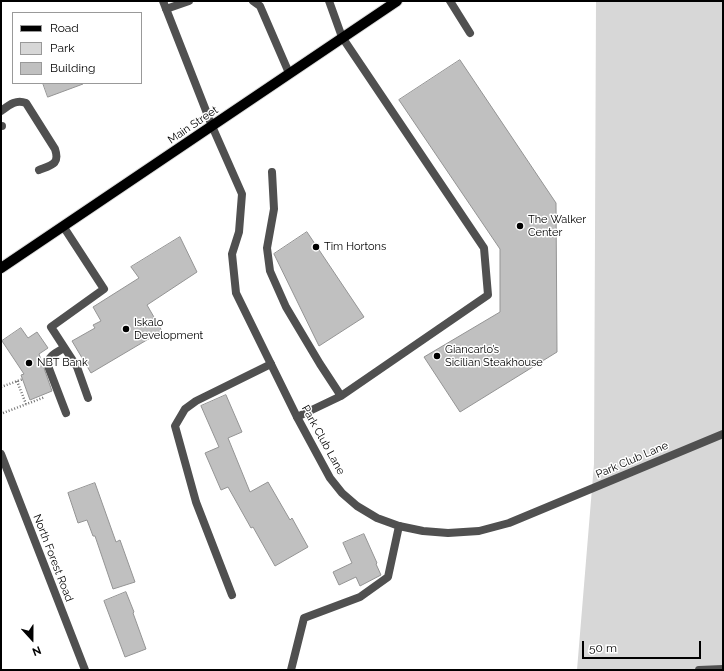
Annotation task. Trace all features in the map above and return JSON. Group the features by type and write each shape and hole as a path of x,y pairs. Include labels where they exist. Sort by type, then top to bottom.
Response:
{"main road":[{"name":"Main Street","path":"1,268 397,1"}],"street":[{"path":"165,5 189,1"},
{"path":"253,1 260,6 289,73"},
{"path":"297,417 341,396 488,295 484,248 342,38 329,1"},
{"path":"450,1 470,33"},
{"name":"Park Club Lane","path":"165,5 212,126 242,194 239,232 232,254 236,293 297,417 330,478 342,493 357,506 377,518 399,526 423,531 448,533 478,531 509,524 723,434"},
{"path":"1,111 14,102 20,101 26,103 55,149 57,156 56,161 39,170"},
{"path":"272,172 274,209 266,248 270,271 286,307 341,396"},
{"path":"63,226 104,289 51,327 77,367 88,398"},
{"path":"64,348 47,361 66,413"},
{"path":"232,594 196,502 176,426 185,409 196,401 271,364"},
{"name":"North Forest Road","path":"1,454 85,670"},
{"path":"291,670 293,668 304,618 360,597 388,577 399,526"},
{"path":"699,670 723,669"}],"path":[{"path":"1,388 23,379"},
{"path":"17,381 26,404"},
{"path":"3,413 45,397"}],"green space":[{"path":"596,1 723,1 723,670 577,670 594,464"}],"building":[{"name":"The Walker Center","path":"460,60 556,203 557,352 460,412 424,357 500,312 500,249 399,100"},
{"path":"43,84 83,84 48,97"},
{"path":"307,232 364,317 319,346 274,254"},
{"path":"180,237 197,272 147,305 162,331 91,373 72,341 95,328 93,325 101,321 93,307 139,278 131,267"},
{"name":"NBT Bank","path":"21,328 28,338 37,332 48,348 39,354 52,391 30,400 21,375 24,374 2,341"},
{"path":"226,395 242,432 228,438 250,492 268,482 290,520 292,518 308,547 275,566 228,487 221,490 205,453 219,447 201,406"},
{"path":"95,483 116,542 120,540 135,582 113,589 95,536 93,536 87,520 78,523 68,493"},
{"path":"364,534 381,575 360,586 356,577 339,585 333,572 352,563 343,543"},
{"path":"126,592 146,649 125,657 104,601"}],"place":[{"name":"The Walker Center","path":"520,226"},
{"name":"Tim Hortons","path":"316,247"},
{"name":"Iskalo Development","path":"126,329"},
{"name":"Giancarlo’s Sicilian Steakhouse","path":"437,356"},
{"name":"NBT Bank","path":"29,363"}]}
